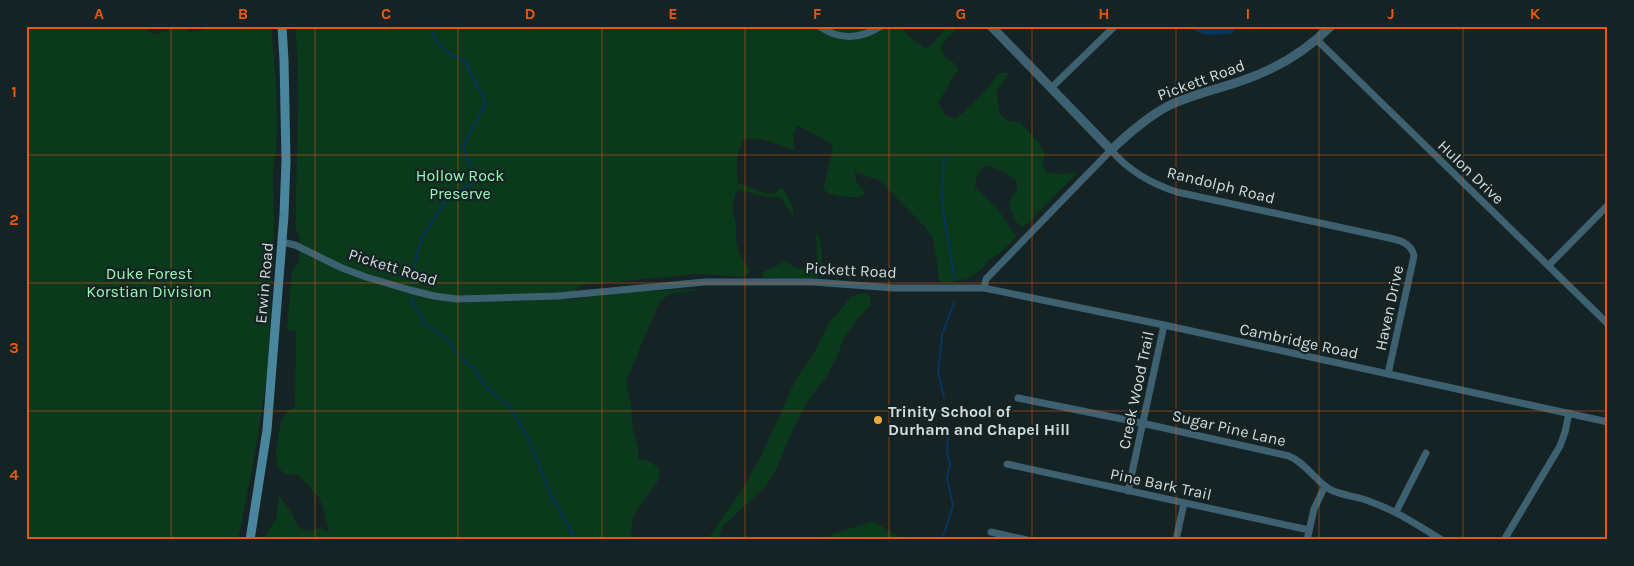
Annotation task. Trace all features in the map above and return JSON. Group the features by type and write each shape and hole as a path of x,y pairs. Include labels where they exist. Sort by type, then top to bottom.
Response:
{"main road":[{"name":"Erwin Road","path":"250,540 266,430 282,242 286,160 282,26"}],"street":[{"path":"819,26 826,32 855,38 871,33 881,26"},
{"name":"Randolph Road","path":"991,26 1111,150 1138,173 1160,186 1177,192 1395,240 1405,243 1411,248"},
{"path":"1050,88 1116,26"},
{"name":"Pickett Road","path":"282,242 295,245 342,268 366,277 434,296 457,298 558,296 704,282 813,282 894,288 984,288 986,279 1111,150 1138,125 1162,109 1186,98 1260,74 1283,62 1331,26"},
{"name":"Hulon Drive","path":"1316,39 1608,324"},
{"path":"1548,266 1608,205"},
{"name":"Haven Drive","path":"1388,374 1414,256 1411,248"},
{"name":"Cambridge Road","path":"984,288 1164,325 1608,422"},
{"name":"Creek Wood Trail","path":"1128,491 1164,325"},
{"name":"Sugar Pine Lane","path":"1018,398 1143,423 1289,456 1300,462 1326,486 1336,492 1363,498 1396,512 1442,540"},
{"path":"1504,540 1560,446 1569,413"},
{"path":"1396,512 1426,453"},
{"name":"Pine Bark Trail","path":"1007,464 1309,530"},
{"path":"1307,540 1317,501 1326,486"},
{"path":"1176,540 1184,503"},
{"path":"992,532 1027,540"}],"green space":[{"name":"Duke Forest Korstian Division","path":"26,26 144,26 148,31 157,34 182,26 190,32 214,26 271,26 276,83 277,124 273,171 274,229 268,368 256,448 238,540 26,540"},
{"name":"Hollow Rock Preserve","path":"295,26 903,26 909,36 925,48 931,45 948,26 958,26 941,46 944,56 954,63 959,70 938,102 945,114 955,119 979,97 999,73 1009,73 996,92 1000,113 1006,120 1021,123 1039,143 1045,154 1042,164 1046,172 1060,174 1077,173 1022,227 1015,221 1009,202 1017,189 1017,182 1003,171 988,166 982,169 977,177 975,187 996,207 1017,237 1000,253 990,259 982,269 967,279 945,283 939,280 932,237 924,226 879,180 855,172 856,181 865,193 861,197 831,194 823,189 833,150 830,143 797,125 793,136 795,151 763,140 744,140 738,155 738,183 765,193 774,194 782,187 793,207 793,216 781,198 767,197 739,190 736,192 732,209 736,224 736,241 739,254 751,271 743,277 699,274 581,285 566,300 638,291 704,289 670,294 660,301 626,381 631,404 633,431 638,447 638,459 649,461 660,469 654,488 639,508 632,522 633,540 267,540 267,533 276,519 279,496 290,510 299,528 309,531 320,528 329,532 320,498 298,475 284,474 277,466 276,450 281,421 288,410 295,407 296,330 290,331 287,327 292,270 299,263 300,237 296,230 298,77"},
{"path":"816,231 822,254 818,277 807,279 764,278 761,273 786,261 799,268 814,267 817,259"},
{"path":"864,293 871,296 870,306 858,318 843,340 837,357 825,379 807,402 791,433 777,468 765,487 722,527 718,540 707,540 744,487 762,454 796,379 814,353 828,324 852,296"},
{"path":"873,521 904,540 827,540 830,535"}],"water":[{"path":"1191,26 1238,26 1233,33 1216,35 1204,34"}],"waterway":[{"path":"412,284 417,253 424,234 449,195 471,185 475,178 463,147 485,104 465,61 449,54 435,40 431,26"},
{"path":"944,157 942,197 955,280"},
{"path":"411,298 425,324 447,339 462,359 474,368 487,388 509,406 529,440 550,493 576,540"},
{"path":"944,398 938,372 942,335 954,303"},
{"path":"942,540 953,506 947,478 950,465 947,452 949,425"}],"place":[{"name":"Trinity School of Durham and Chapel Hill","path":"878,420"}]}
